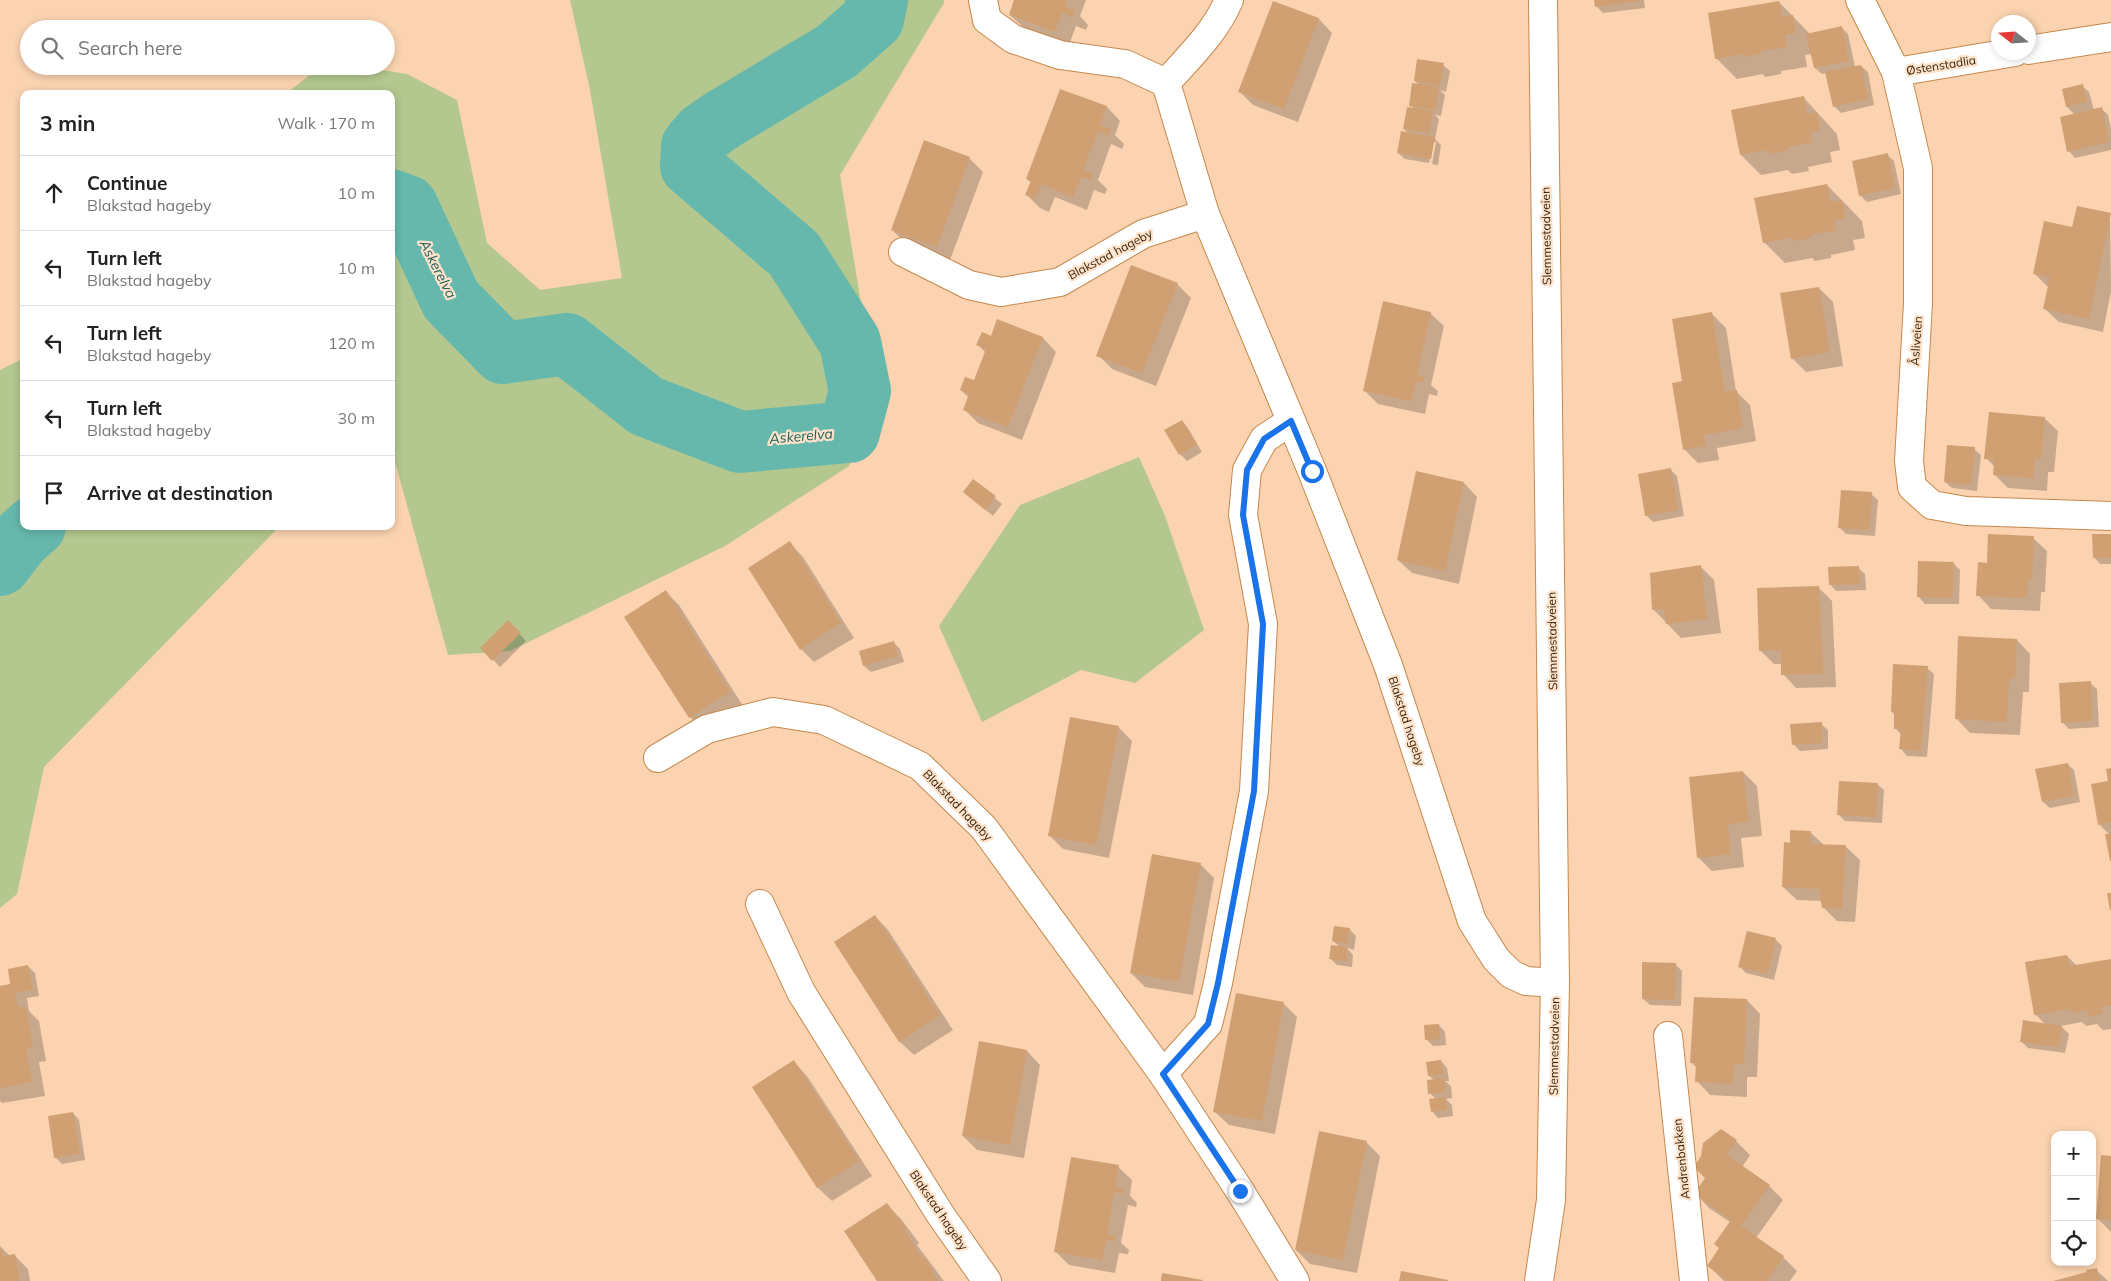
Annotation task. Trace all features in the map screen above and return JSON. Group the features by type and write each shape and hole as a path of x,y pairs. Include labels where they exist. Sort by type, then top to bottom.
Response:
{"street":[{"path":"983,0 987,20 1013,39 1060,55 1125,64 1166,83 1207,37 1229,0"},
{"name":"Slemmestadveien","path":"1539,1281 1551,1200 1556,983 1543,0"},
{"name":"Åsliveien","path":"1860,0 1896,72 1918,168 1918,303 1909,461 1912,487 1932,505 1966,511 2111,516"},
{"path":"2036,49 2111,37"},
{"name":"Østenstadlia","path":"1896,72 1991,56"},
{"name":"Blakstad hageby","path":"1166,83 1205,214 1291,421 1388,665 1472,921 1496,960 1511,974 1526,981 1556,983"},
{"name":"Blakstad hageby","path":"903,252 969,285 1001,292 1060,282 1143,234 1205,214"},
{"path":"1163,1074 1208,1024 1218,983 1254,791 1263,624 1243,515 1247,470 1264,439 1291,421"},
{"name":"Blakstad hageby","path":"658,758 707,729 773,712 824,720 920,766 984,828 1163,1074 1240,1191 1295,1281"},
{"name":"Blakstad hageby","path":"760,904 801,992 940,1214 988,1281"},
{"name":"Andrenbakken","path":"1668,1036 1694,1281"}],"green space":[{"path":"570,0 944,0 944,3 840,175 877,401 849,466 725,546 510,651 448,655 395,462 395,90 291,90 310,75 395,75 395,72 407,74 457,100 487,243 540,290 622,278 590,90"},
{"path":"20,360 20,530 276,530 44,767 17,894 0,908 0,370"},
{"path":"1139,457 1165,516 1204,630 1135,683 1081,670 982,722 939,626 1020,505"}],"building":[{"path":"1014,0 1067,0 1065,6 1075,10 1072,17 1062,13 1055,32 1009,15"},
{"path":"1594,0 1640,0 1640,1 1595,7"},
{"path":"1273,1 1319,18 1284,109 1238,92"},
{"path":"1779,1 1782,17 1793,15 1796,33 1785,35 1787,47 1761,51 1761,54 1743,57 1743,54 1715,59 1708,13"},
{"path":"1842,26 1849,61 1814,68 1806,34"},
{"path":"1417,59 1444,63 1440,86 1414,81"},
{"path":"1861,65 1868,99 1833,107 1825,72"},
{"path":"1412,83 1439,87 1435,110 1409,106"},
{"path":"2083,84 2087,102 2066,107 2062,89"},
{"path":"1060,89 1107,106 1100,125 1111,129 1108,136 1098,131 1083,170 1094,174 1091,181 1081,177 1073,197 1041,184 1035,199 1025,195 1031,181 1026,179"},
{"path":"1804,96 1807,114 1817,112 1820,130 1810,132 1812,142 1788,147 1789,150 1771,154 1770,150 1740,155 1731,110"},
{"path":"1407,107 1433,111 1429,133 1403,129"},
{"path":"2102,107 2109,142 2067,152 2060,117"},
{"path":"1401,131 1435,137 1431,159 1397,153"},
{"path":"924,140 970,157 937,247 891,230"},
{"path":"1888,153 1895,188 1859,196 1852,161"},
{"path":"1827,184 1830,202 1842,200 1846,218 1834,220 1836,230 1811,235 1811,238 1794,241 1793,237 1763,243 1754,198"},
{"path":"2077,206 2111,213 2089,319 2043,309 2050,277 2033,274 2044,221 2072,227"},
{"path":"1131,265 1178,283 1142,373 1096,356"},
{"path":"1819,287 1830,352 1791,359 1780,293"},
{"path":"1383,301 1431,312 1417,375 1424,376 1423,383 1416,381 1411,401 1363,391"},
{"path":"1712,312 1725,392 1737,390 1743,428 1704,435 1706,446 1683,450 1672,383 1682,381 1672,319"},
{"path":"997,319 1043,337 1008,427 963,410 969,394 960,390 965,377 974,380 986,349 976,345 982,332 991,336"},
{"path":"1989,412 2045,417 2041,459 2035,459 2033,478 1993,475 1994,460 1984,459"},
{"path":"1182,420 1197,445 1179,455 1164,430"},
{"path":"1947,445 1975,447 1971,485 1944,482"},
{"path":"1671,468 1678,510 1645,516 1638,474"},
{"path":"1416,471 1464,482 1445,571 1397,560"},
{"path":"973,479 996,496 985,510 963,492"},
{"path":"1841,490 1872,492 1869,530 1838,528"},
{"path":"1988,534 2034,536 2032,579 2028,579 2027,598 1976,596 1978,562 1987,563"},
{"path":"2092,534 2111,534 2111,558 2093,558"},
{"path":"790,541 841,623 800,650 748,568"},
{"path":"1918,561 1954,562 1953,598 1917,597"},
{"path":"1701,565 1707,619 1666,624 1664,609 1652,610 1650,573"},
{"path":"1859,566 1860,584 1829,585 1828,567"},
{"path":"1819,586 1823,674 1781,675 1781,650 1759,651 1757,588"},
{"path":"666,590 730,692 689,718 624,617"},
{"path":"508,620 521,633 492,661 480,648"},
{"path":"1958,636 2017,639 2015,679 2009,679 2007,722 1955,719"},
{"path":"894,641 898,656 863,666 859,651"},
{"path":"1893,664 1928,666 1921,751 1899,749 1901,729 1894,729 1894,712 1891,712"},
{"path":"2091,681 2092,721 2061,723 2059,683"},
{"path":"1070,717 1119,726 1096,845 1048,836"},
{"path":"1822,722 1822,743 1792,745 1790,724"},
{"path":"2068,763 2074,796 2042,802 2035,769"},
{"path":"2111,768 2111,822 2098,825 2091,784 2108,781 2106,769"},
{"path":"1743,771 1749,822 1728,824 1731,854 1697,858 1689,777"},
{"path":"1839,781 1878,783 1876,817 1837,815"},
{"path":"1790,830 1811,831 1810,844 1846,845 1842,909 1822,908 1819,889 1782,887 1784,842 1790,843"},
{"path":"2105,834 2111,834 2111,861 2110,861"},
{"path":"1152,854 1201,863 1179,982 1130,973"},
{"path":"2107,893 2111,893 2111,910 2110,910"},
{"path":"875,915 940,1016 899,1042 834,942"},
{"path":"1334,926 1350,928 1347,944 1332,941"},
{"path":"1747,931 1776,938 1768,974 1738,967"},
{"path":"1331,945 1347,947 1346,961 1329,959"},
{"path":"2067,955 2069,966 2111,959 2111,1005 2101,1007 2103,1014 2088,1017 2087,1010 2071,1013 2070,1009 2034,1015 2025,962"},
{"path":"1642,962 1676,963 1675,1000 1642,999"},
{"path":"28,965 33,990 15,993 18,1007 26,1006 33,1047 26,1049 32,1082 0,1088 0,986 10,984 8,969"},
{"path":"1236,993 1284,1002 1262,1121 1213,1112"},
{"path":"1694,997 1747,999 1744,1064 1734,1064 1733,1084 1695,1082 1696,1063 1690,1063"},
{"path":"2023,1020 2062,1026 2059,1047 2020,1042"},
{"path":"1439,1024 1440,1039 1425,1040 1424,1025"},
{"path":"979,1041 1027,1050 1010,1145 962,1136"},
{"path":"794,1060 859,1161 817,1188 752,1087"},
{"path":"1441,1060 1443,1074 1428,1076 1426,1062"},
{"path":"1444,1078 1446,1092 1428,1094 1427,1080"},
{"path":"1445,1097 1447,1110 1431,1112 1429,1099"},
{"path":"73,1112 80,1154 54,1158 48,1116"},
{"path":"1721,1129 1737,1140 1727,1155 1770,1185 1741,1226 1784,1256 1767,1281 1728,1281 1707,1266 1719,1248 1714,1244 1731,1220 1694,1194 1705,1178 1694,1167 1701,1156 1703,1143"},
{"path":"1319,1131 1367,1141 1343,1260 1295,1250"},
{"path":"2101,1155 2111,1156 2111,1220 2096,1219"},
{"path":"1071,1157 1119,1165 1115,1186 1124,1188 1123,1194 1114,1192 1107,1234 1116,1235 1114,1241 1106,1240 1102,1260 1054,1252"},
{"path":"887,1203 907,1229 905,1231 923,1259 925,1258 929,1264 938,1281 877,1281 844,1231"},
{"path":"0,1246 3,1256 15,1254 20,1281 0,1281"},
{"path":"2097,1268 2100,1281 2053,1281 2087,1272 2086,1270"},
{"path":"1401,1271 1448,1280 1448,1281 1399,1281"},
{"path":"1162,1273 1203,1280 1161,1281"}],"waterway":[{"name":"Askerelva","path":"395,202 407,206 451,300 503,353 567,344 646,406 740,442 849,432 860,391 850,342 794,254 691,166 692,146 702,134 722,120 837,51 873,19 877,0"},
{"name":"Askerelva","path":"0,565 19,540 30,530"}],"route":[{"path":"1240,1191 1163,1074 1208,1024 1218,983 1254,791 1263,624 1243,515 1247,470 1264,439 1291,421 1312,471"}]}
